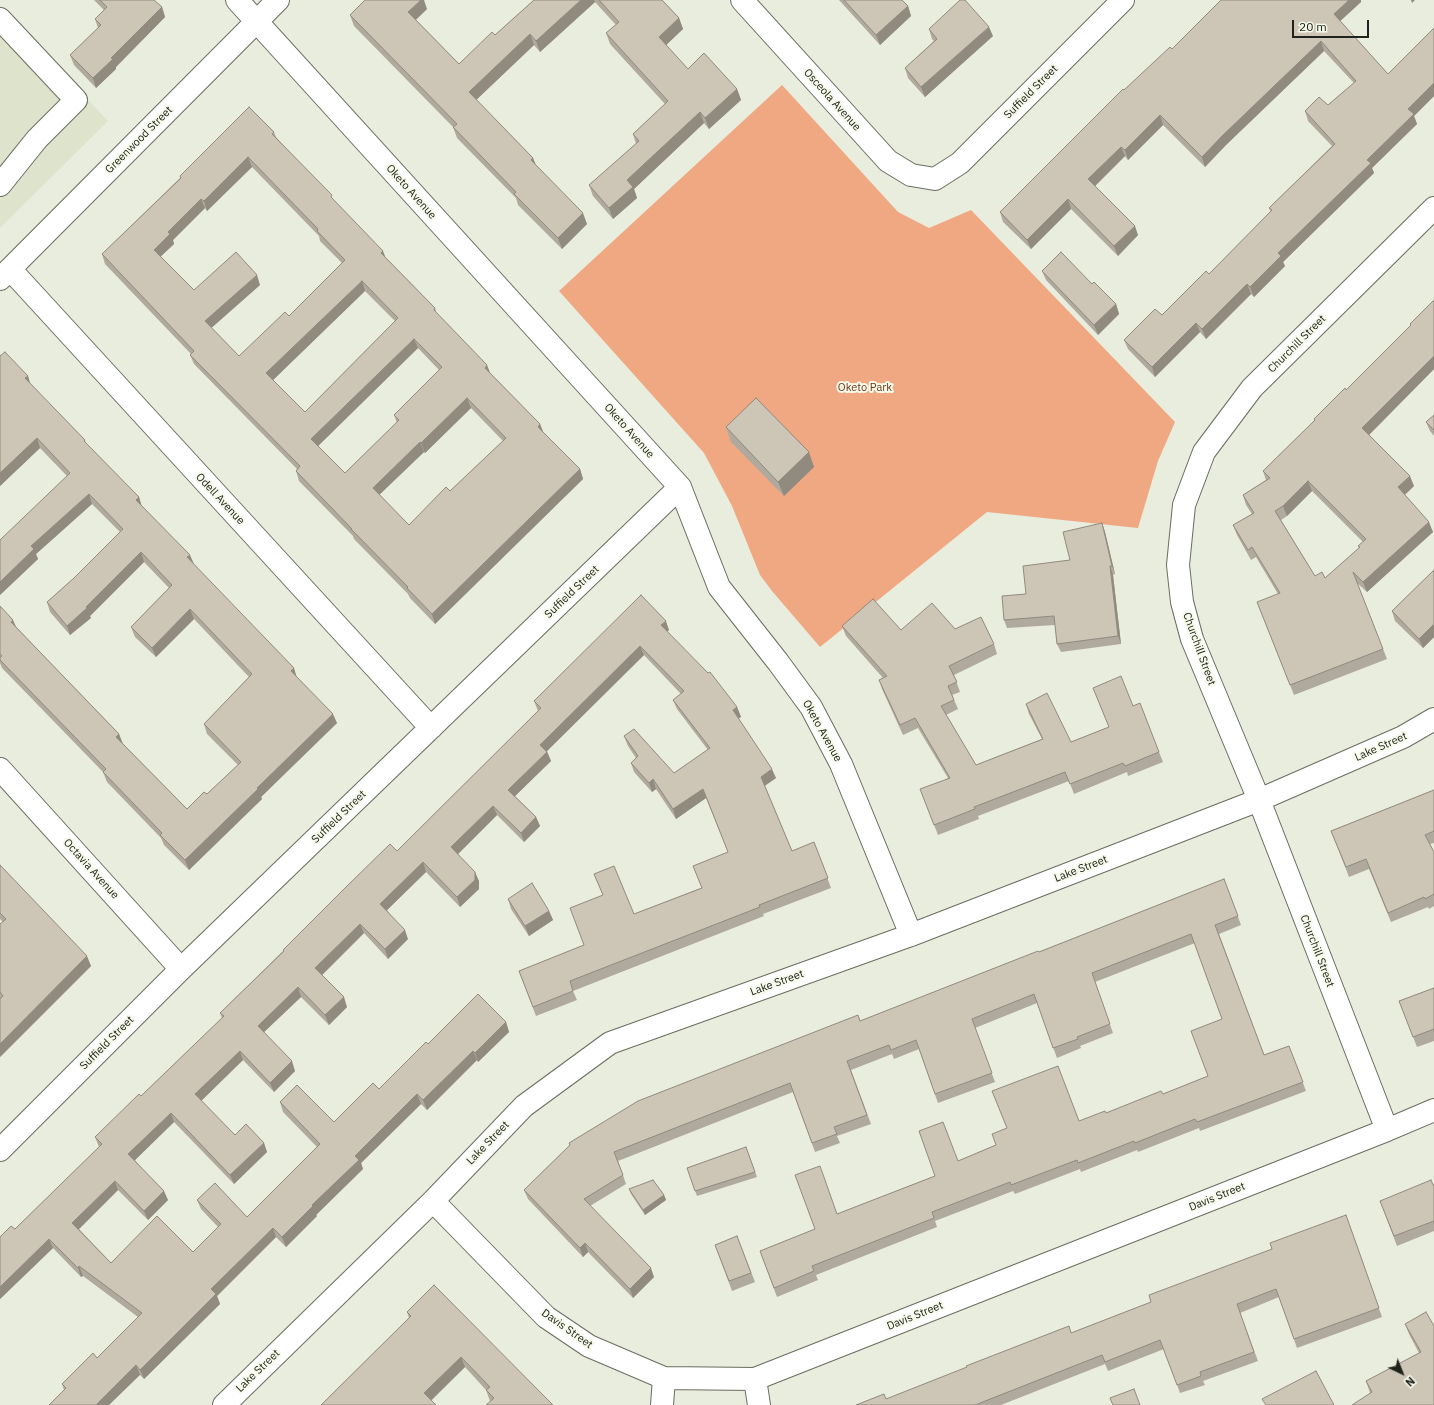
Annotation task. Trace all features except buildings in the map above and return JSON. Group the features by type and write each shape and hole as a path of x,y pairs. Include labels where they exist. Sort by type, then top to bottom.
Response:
{"street":[{"name":"Oketo Avenue","path":"237,0 680,487 719,587 811,707 841,764 911,935"},
{"name":"Greenwood Street","path":"5,274 278,0"},
{"name":"Osceola Avenue","path":"742,0 888,161 911,176 935,179"},
{"name":"Suffield Street","path":"935,179 960,163 1123,0"},
{"path":"0,19 76,100 37,139 0,185"},
{"name":"Churchill Street","path":"1387,1130 1259,800 1192,639 1182,602 1178,565 1184,505 1204,452 1252,388 1434,208"},
{"name":"Odell Avenue","path":"5,274 431,728"},
{"name":"Suffield Street","path":"0,1150 181,969 680,487"},
{"name":"Lake Street","path":"224,1405 433,1201 524,1106 610,1043 911,935 1259,800 1403,738 1434,719"},
{"name":"Octavia Avenue","path":"0,769 181,969"},
{"name":"Davis Street","path":"433,1201 546,1317 589,1346 664,1378 756,1379 1387,1130 1434,1110"},
{"path":"662,1405 664,1378"},
{"path":"756,1379 758,1405"}],"shaded area":[{"path":"0,6 108,121 0,228"}],"green space":[{"name":"Oketo Park","path":"782,85 898,212 929,228 971,210 1175,422 1158,461 1138,528 987,512 820,647 772,591 760,575 732,506 704,453 559,291"}]}
